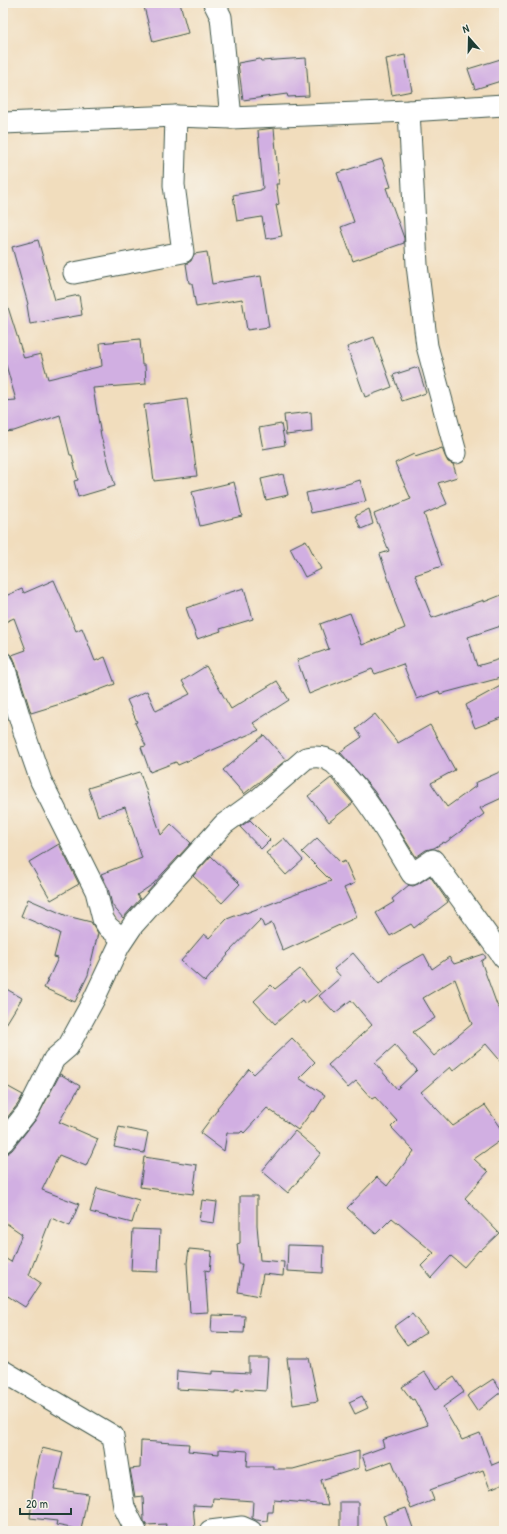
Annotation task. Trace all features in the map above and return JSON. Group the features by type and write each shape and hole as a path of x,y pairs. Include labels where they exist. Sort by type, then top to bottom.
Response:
{"street":[{"path":"214,3 221,17 231,118"},
{"path":"3,124 176,116 231,118 409,111 504,105"},
{"path":"409,111 416,265 427,346 456,453"},
{"path":"74,273 183,252 174,185 176,116"},
{"path":"3,663 24,735 41,781 96,891 100,911 108,927 123,939"},
{"path":"3,1142 28,1111 54,1059 68,1047 94,1000 123,939 133,925 224,824 260,798 306,758 313,756 323,757 333,762 356,787 412,874 433,860 504,958"},
{"path":"3,1371 113,1436 124,1507 136,1531"},
{"path":"210,1531 242,1527 251,1531"}],"building":[{"path":"143,3 180,3 188,33 153,42"},
{"path":"405,55 412,91 392,95 386,59"},
{"path":"306,58 309,96 288,97 287,94 243,100 238,63 260,59 261,61"},
{"path":"504,58 504,80 475,89 468,69"},
{"path":"274,128 279,184 276,184 279,204 276,205 282,236 266,239 262,217 237,221 233,195 263,189 258,130"},
{"path":"382,159 391,187 386,188 404,238 404,243 353,261 341,227 354,222 337,173"},
{"path":"38,240 55,300 79,295 82,315 30,324 28,304 12,247"},
{"path":"207,252 212,284 261,276 269,327 247,330 242,299 196,307 192,283 189,283 186,264 191,261 194,254"},
{"path":"3,301 6,301 24,358 41,354 48,379 102,366 100,343 140,339 142,365 145,365 146,384 93,388 101,436 115,486 78,497 74,481 78,480 60,415 14,431 3,432 3,401 16,400 6,365 3,366"},
{"path":"374,337 392,387 365,397 347,347"},
{"path":"418,367 426,393 402,401 393,375"},
{"path":"187,399 197,476 154,481 144,405"},
{"path":"311,412 312,432 286,435 284,415"},
{"path":"281,424 285,445 263,449 259,428"},
{"path":"442,448 448,462 453,464 457,477 438,483 447,504 424,514 442,566 415,575 432,618 484,600 484,602 504,594 504,625 468,637 477,666 504,658 504,677 440,694 439,691 417,699 403,664 375,674 372,669 309,694 297,660 329,649 320,624 350,613 362,645 405,628 394,600 395,599 380,554 389,551 374,514 411,499 395,463 414,454 415,457"},
{"path":"283,474 288,495 266,500 261,479"},
{"path":"360,480 366,501 311,513 306,493"},
{"path":"234,482 242,516 200,526 192,492"},
{"path":"369,509 373,524 361,529 355,516"},
{"path":"306,540 321,569 305,577 290,548"},
{"path":"54,580 76,631 82,628 95,661 105,657 115,684 70,701 31,713 12,655 26,650 14,618 3,623 3,597 22,589 24,593"},
{"path":"244,588 253,619 220,629 221,631 197,639 186,608"},
{"path":"206,666 231,709 277,681 289,700 253,723 259,730 178,765 176,762 150,772 141,747 146,746 135,723 137,722 127,700 147,691 156,711 190,694 182,681"},
{"path":"504,684 504,717 475,728 466,705"},
{"path":"375,714 398,743 430,725 455,770 431,783 447,807 476,786 475,783 504,770 504,797 480,808 484,814 445,843 444,842 434,848 426,850 416,857 374,791 340,752 362,737 356,729"},
{"path":"264,735 286,760 244,794 223,770"},
{"path":"140,772 161,835 171,824 191,843 153,884 137,895 140,899 123,918 112,905 108,888 101,874 142,858 125,807 98,816 88,788"},
{"path":"331,778 353,803 329,822 308,796"},
{"path":"250,820 270,840 261,849 240,827"},
{"path":"284,838 303,860 286,875 266,853"},
{"path":"317,838 341,863 345,861 355,883 344,888 357,917 283,951 272,923 264,927 261,919 227,954 228,955 205,982 181,961 204,934 209,938 227,919 331,881 302,852"},
{"path":"59,844 79,884 51,900 29,862"},
{"path":"211,856 240,884 222,903 193,876"},
{"path":"430,876 448,902 414,928 411,924 390,936 376,913 394,902 392,899 409,885 413,886 418,884"},
{"path":"28,899 67,916 91,922 98,933 88,975 75,1002 44,988 58,958 54,957 60,933 21,916"},
{"path":"353,953 379,984 402,966 424,954 432,969 449,957 454,964 484,954 486,958 481,961 497,1005 504,1015 504,1065 486,1044 453,1071 450,1067 421,1092 453,1126 485,1105 504,1132 504,1138 474,1159 488,1172 465,1198 499,1233 480,1251 479,1250 464,1267 451,1256 431,1278 421,1266 434,1253 392,1218 376,1234 347,1208 377,1177 387,1186 414,1151 391,1127 397,1121 375,1097 372,1099 356,1081 348,1088 328,1065 372,1025 351,1000 335,1013 319,996 341,977 334,969","holes":["455,979 472,1024 434,1056 413,1032 435,1018 423,998","395,1045 417,1070 397,1089 375,1063"]},
{"path":"300,969 320,992 305,1004 302,1000 275,1024 254,1001 271,985 275,989"},
{"path":"3,987 22,998 3,1029"},
{"path":"292,1038 315,1062 299,1078 325,1095 314,1112 312,1111 298,1130 267,1108 244,1133 242,1131 240,1133 227,1133 224,1151 200,1133 218,1109 217,1108 249,1069 254,1074"},
{"path":"60,1074 80,1086 59,1122 98,1139 86,1166 59,1155 42,1190 79,1204 70,1226 51,1218 29,1275 41,1283 25,1307 3,1293 3,1257 11,1262 22,1234 3,1221 3,1154 12,1150 37,1118"},
{"path":"3,1084 23,1095 3,1123"},
{"path":"119,1127 148,1133 144,1153 114,1147"},
{"path":"295,1131 321,1153 288,1193 262,1171"},
{"path":"144,1157 197,1165 193,1194 140,1187"},
{"path":"97,1188 139,1200 132,1223 90,1212"},
{"path":"240,1196 257,1196 257,1225 260,1260 284,1262 283,1276 263,1274 259,1296 238,1292 242,1264 239,1264 237,1244 240,1243"},
{"path":"202,1200 217,1202 214,1223 199,1221"},
{"path":"133,1229 160,1230 158,1272 131,1271"},
{"path":"288,1245 324,1246 323,1273 287,1271"},
{"path":"189,1249 212,1251 210,1271 205,1270 208,1312 190,1313 187,1263"},
{"path":"412,1314 427,1332 407,1345 394,1327"},
{"path":"212,1315 245,1316 244,1333 211,1332"},
{"path":"249,1358 268,1358 266,1391 235,1389 235,1392 176,1389 177,1371 212,1374 212,1371 249,1373"},
{"path":"287,1358 309,1358 318,1401 293,1405"},
{"path":"425,1372 436,1389 454,1377 464,1392 443,1407 462,1440 480,1433 492,1465 504,1460 504,1483 490,1489 483,1470 430,1490 434,1500 411,1509 392,1461 367,1470 362,1455 384,1447 382,1440 428,1425 414,1399 412,1400 402,1387"},
{"path":"493,1379 502,1391 477,1411 467,1396"},
{"path":"362,1396 368,1408 355,1414 349,1402"},
{"path":"141,1441 189,1444 188,1451 219,1454 219,1449 248,1451 247,1466 273,1466 273,1469 293,1469 359,1451 359,1468 321,1480 328,1505 274,1500 273,1512 268,1512 267,1521 252,1518 253,1501 213,1498 212,1506 193,1505 195,1530 165,1531 166,1524 146,1525 144,1521 143,1496 135,1497 130,1469 140,1468"},
{"path":"42,1448 63,1453 54,1489 88,1494 81,1530 56,1525 57,1521 30,1518 34,1480"},
{"path":"340,1502 358,1502 358,1531 340,1531"},
{"path":"406,1508 414,1531 388,1531 383,1516"}]}
